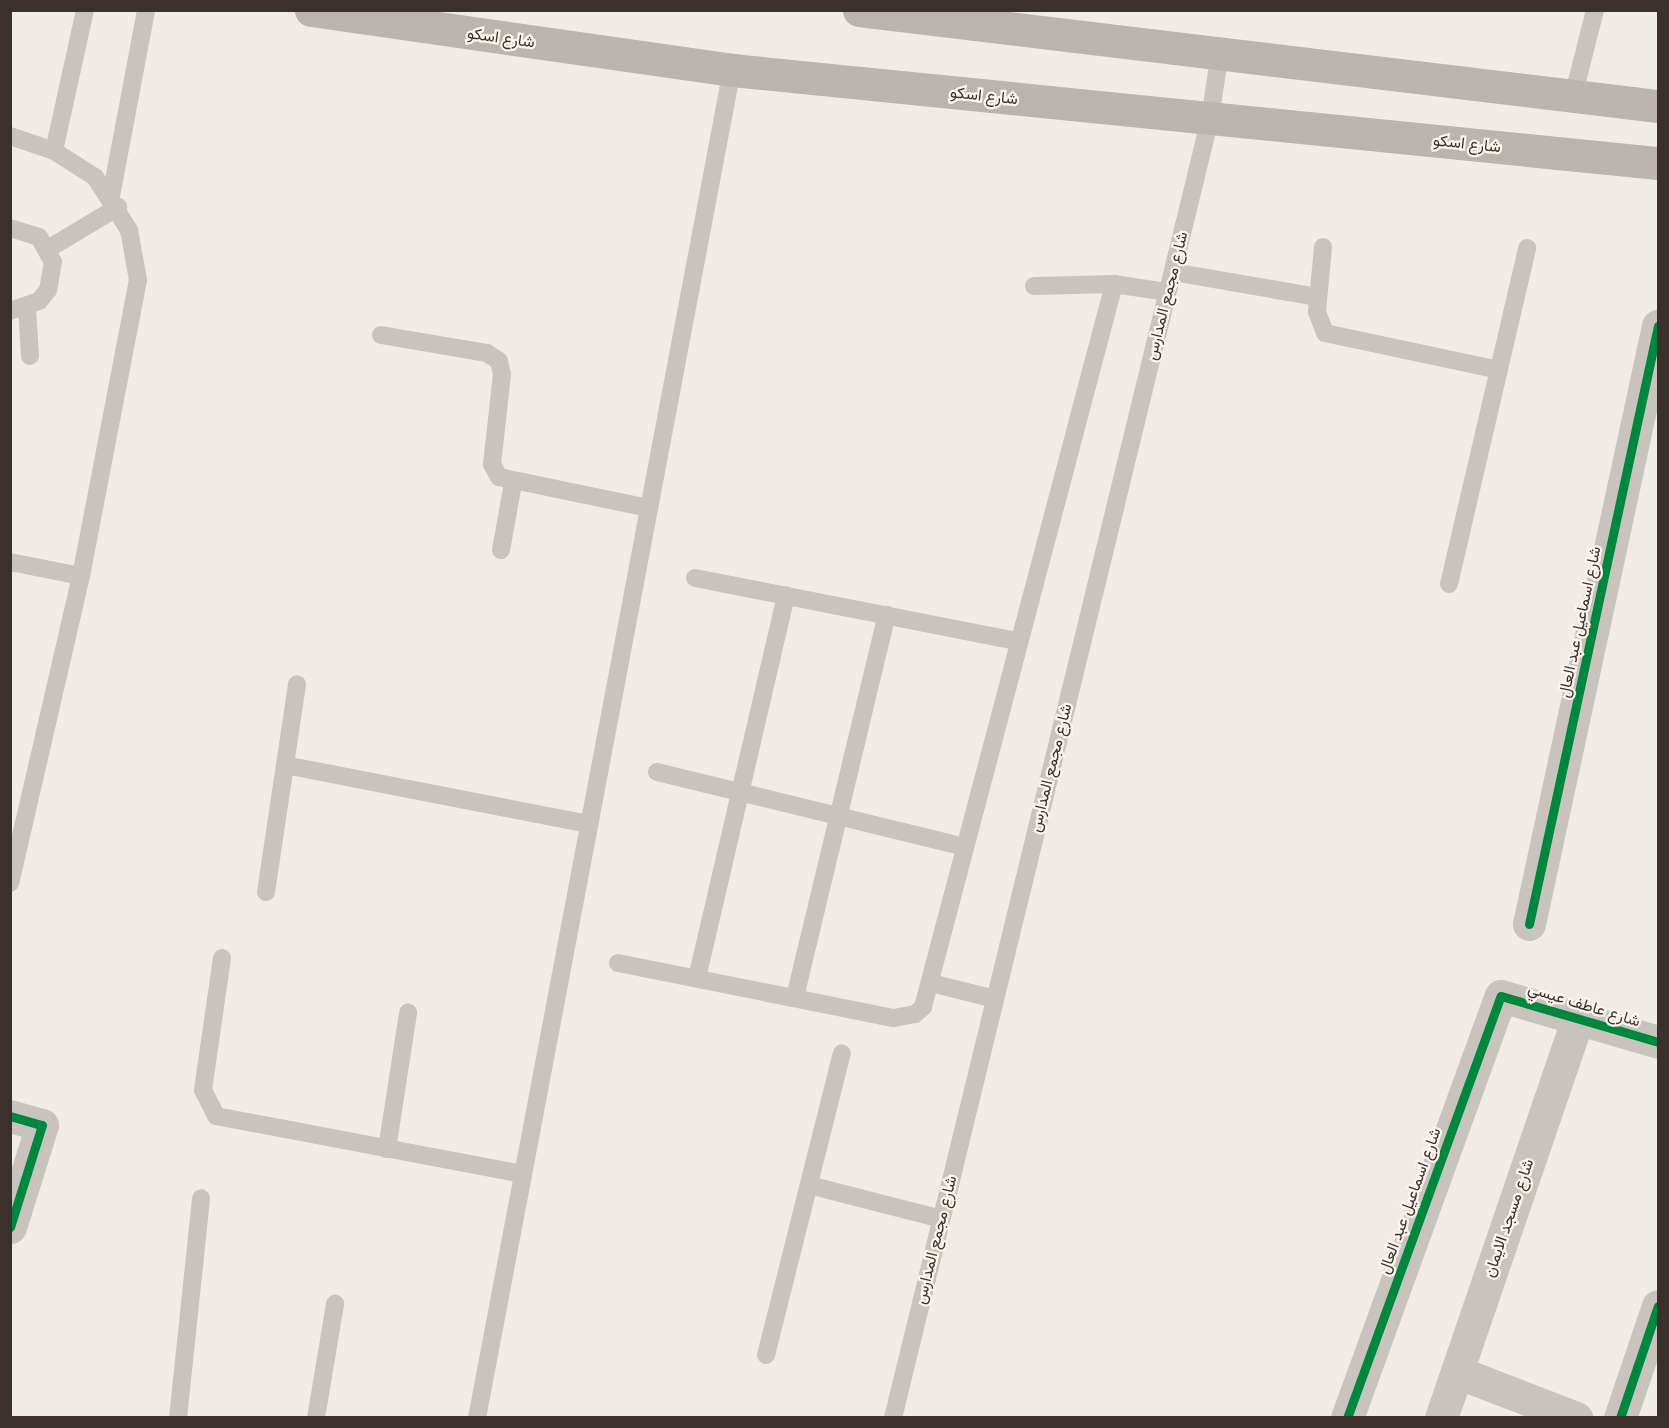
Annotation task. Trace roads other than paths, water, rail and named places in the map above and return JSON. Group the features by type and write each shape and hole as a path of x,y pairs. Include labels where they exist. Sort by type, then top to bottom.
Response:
{"main road":[{"name":"شارع اسكو","path":"311,10 732,70 1659,163"},
{"path":"859,10 980,18 1219,58 1659,106"}],"street":[{"name":"شارع اسماعيل عبد العال","path":"1529,924 1659,326"},
{"name":"شارع اسماعيل عبد العال","path":"1347,1418 1501,996"},
{"name":"شارع عاطف عيسي","path":"1501,996 1659,1042"},
{"name":"شارع مسجد الايمان","path":"1441,1418 1578,1018"},
{"path":"10,1116 42,1125 10,1227"},
{"path":"1620,1418 1659,1306"},
{"path":"1456,1372 1576,1418"}],"lane":[{"path":"54,151 85,10"},
{"path":"48,249 115,201 146,10"},
{"path":"1574,97 1595,10"},
{"name":"شارع مجمع المدارس","path":"893,1418 1210,119 1219,58"},
{"path":"477,1418 732,70"},
{"path":"10,136 54,151 95,177 115,201 136,254 136,297 81,576 10,883"},
{"path":"10,228 27,230 48,249 53,262 51,283 19,309 30,356"},
{"path":"1323,247 1317,320 1332,336 1499,370"},
{"path":"1449,584 1527,248"},
{"path":"1173,272 1318,297"},
{"path":"618,963 904,1018 923,1007 1016,641 1114,285"},
{"path":"1034,286 1114,285 1167,292"},
{"path":"381,335 487,353 499,361 492,464 499,477 513,483 649,508"},
{"path":"501,550 513,483"},
{"path":"10,562 81,576"},
{"path":"695,578 1016,641"},
{"path":"697,978 786,595"},
{"path":"795,997 887,615"},
{"path":"266,892 297,684"},
{"path":"285,765 589,824"},
{"path":"657,772 965,847"},
{"path":"222,958 203,1090 209,1109 224,1120 523,1174"},
{"path":"931,982 995,999"},
{"path":"387,1149 408,1013"},
{"path":"766,1355 842,1053"},
{"path":"809,1185 941,1219"},
{"path":"178,1418 201,1198"},
{"path":"315,1418 336,1304"}]}
